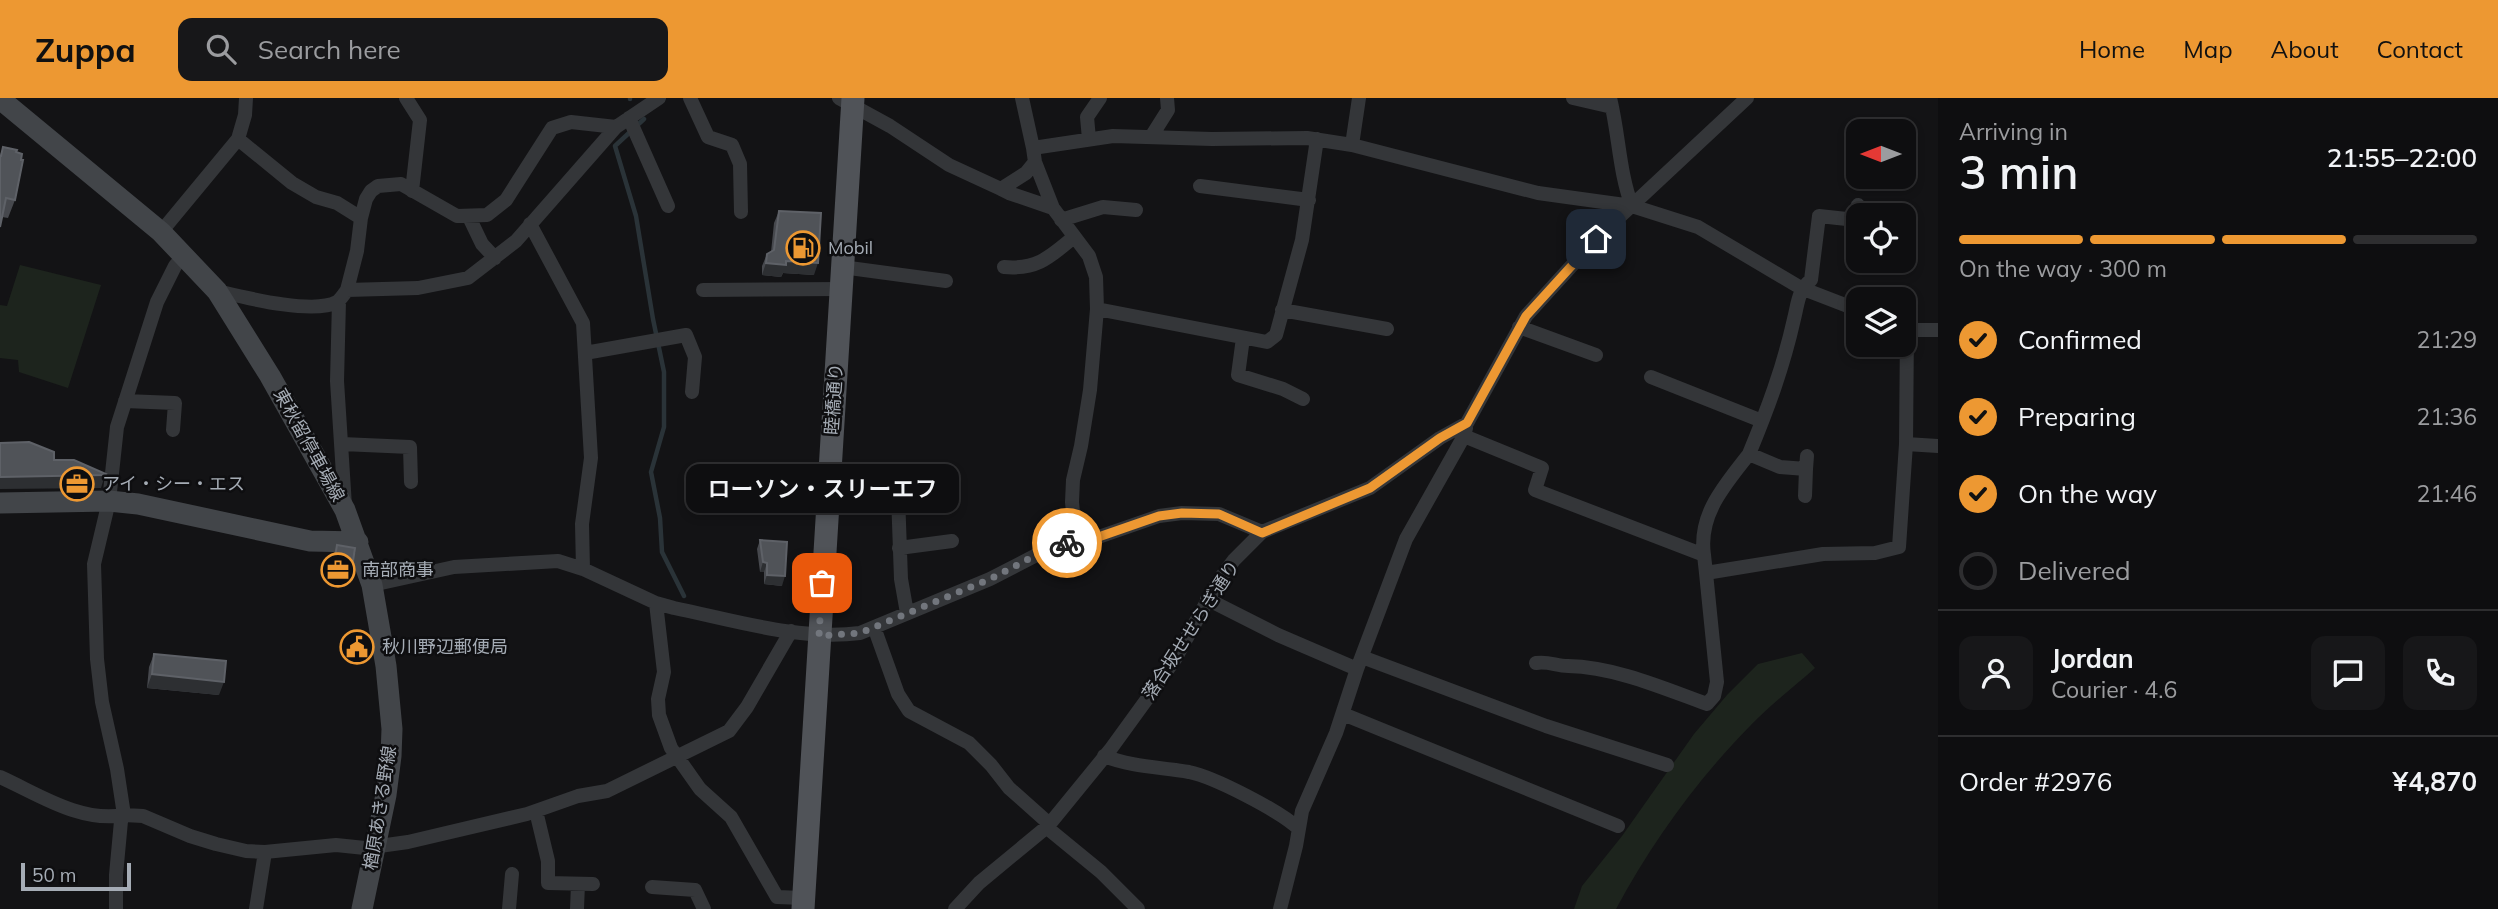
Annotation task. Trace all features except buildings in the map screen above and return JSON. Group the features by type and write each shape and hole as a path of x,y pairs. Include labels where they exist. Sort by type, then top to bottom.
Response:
{"main road":[{"name":"東秋留停車場線","path":"0,99 161,232 217,291 270,376 345,510 358,542"},
{"name":"睦橋通り","path":"803,904 841,278 848,100"},
{"path":"0,503 109,501 138,504 310,541 358,542"},
{"name":"楢原あきる野線","path":"358,542 372,585 386,666 392,729 391,756 362,909"}],"street":[{"path":"161,232 238,139 245,115 246,98"},
{"path":"406,98 420,120 412,191"},
{"path":"217,291 267,303 332,304 343,295 418,288 468,278 516,241 628,126 659,98"},
{"path":"690,98 708,137 732,145 740,164 741,212"},
{"path":"1021,98 1034,155 1057,214 1094,265 1097,309 1086,420 1073,480 1076,542"},
{"path":"1089,139 1087,117 1100,98"},
{"path":"1151,136 1168,110 1167,98"},
{"path":"1352,145 1359,98"},
{"path":"1573,98 1611,103 1625,188 1632,206"},
{"path":"1280,909 1302,811 1342,714 1406,539 1519,327 1567,270 1747,98"},
{"path":"848,100 950,165 1057,214 1103,207 1136,210"},
{"path":"345,510 337,381 343,295 357,251 361,218 370,191 378,186 401,184 457,216 487,215 506,200 552,128 571,122 628,126"},
{"path":"628,126 668,206"},
{"path":"1001,189 1026,173 1034,155 1089,139 1151,136 1317,139 1352,145 1538,193 1632,206 1698,227 1801,288 1846,305"},
{"path":"238,139 292,183 316,197 337,203 361,218"},
{"path":"1097,309 1266,342 1276,335 1302,240 1317,139"},
{"path":"1200,186 1309,200"},
{"path":"1536,663 1548,661 1566,666 1580,665 1662,687 1707,704 1714,696 1717,682 1702,542 1710,510 1718,493 1749,454 1786,358 1801,288 1811,280 1819,216 1846,218"},
{"path":"469,217 482,244 495,258"},
{"path":"530,224 583,324 591,458 582,524 583,569"},
{"path":"1004,267 1031,267 1046,260 1074,237"},
{"path":"116,909 116,875 121,821 124,815 102,702 96,646 94,564 109,501 115,440 125,401 157,302 174,266 184,254"},
{"path":"703,290 841,278 946,281"},
{"path":"1282,310 1387,329"},
{"path":"1519,327 1596,355"},
{"path":"1916,329 1938,330"},
{"path":"586,353 686,335 695,357 692,392"},
{"path":"1243,338 1238,375 1283,389 1303,399"},
{"path":"1706,573 1823,554 1875,553 1899,547 1906,444 1906,357"},
{"path":"1651,377 1762,421"},
{"path":"125,401 175,403 173,430"},
{"path":"1466,429 1542,468 1535,490 1704,555"},
{"name":"落合坂せせらぎ通り","path":"955,909 979,883 1048,826 1104,756 1175,659 1207,599 1234,560 1262,533 1370,488 1440,438 1466,429"},
{"path":"342,444 410,447 411,482"},
{"path":"1906,444 1938,446"},
{"path":"1749,454 1780,467 1807,462 1805,496"},
{"path":"898,495 901,579 907,613"},
{"path":"372,585 454,567 558,561 583,569 656,603 819,636 860,633 990,579 1048,549 1087,541 1159,516 1182,513 1219,514 1262,533"},
{"path":"899,548 952,541"},
{"path":"1207,599 1278,635 1667,765"},
{"path":"656,603 664,673 658,699 659,715 677,757 700,789 731,817 777,897 803,904"},
{"path":"874,627 898,694 909,711 969,743 1017,796 1045,820 1051,831 1101,872 1138,909"},
{"path":"0,777 59,806 87,814 143,816 190,836 246,851 265,852 336,845 365,848 408,842 536,811 578,796 607,791 729,731 747,707 791,631"},
{"path":"1342,714 1618,826"},
{"path":"1104,756 1143,768 1191,773 1288,818 1300,828"},
{"path":"536,811 548,861 548,883 593,884"},
{"path":"256,909 265,852"},
{"path":"509,909 512,874"},
{"path":"577,909 578,884"},
{"path":"652,887 695,890 704,909"}],"shaded area":[{"path":"20,265 101,285 68,388 19,372 18,360 0,358 0,305 7,306"},
{"path":"1802,653 1815,668 1758,718 1712,768 1660,836 1616,909 1574,909 1582,886 1622,836 1694,734 1727,695 1758,664"}],"waterway":[{"path":"644,119 615,146 636,216 664,372 664,427 651,472 660,518 662,552 684,596"}],"way so far":[{"path":"822,583 819,636 860,633 990,579 1048,549 1067,543"}],"place":[{"name":"Mobil","path":"803,248"},
{"name":"アイ・シー・エス","path":"77,484"},
{"name":"南部商事","path":"338,570"},
{"name":"ローソン・スリーエフ","path":"822,583"},
{"name":"秋川野辺郵便局","path":"357,647"}],"route":[{"path":"1067,543 1087,541 1159,516 1182,513 1219,514 1262,533 1370,488 1440,438 1467,423 1526,316 1596,239"}]}
